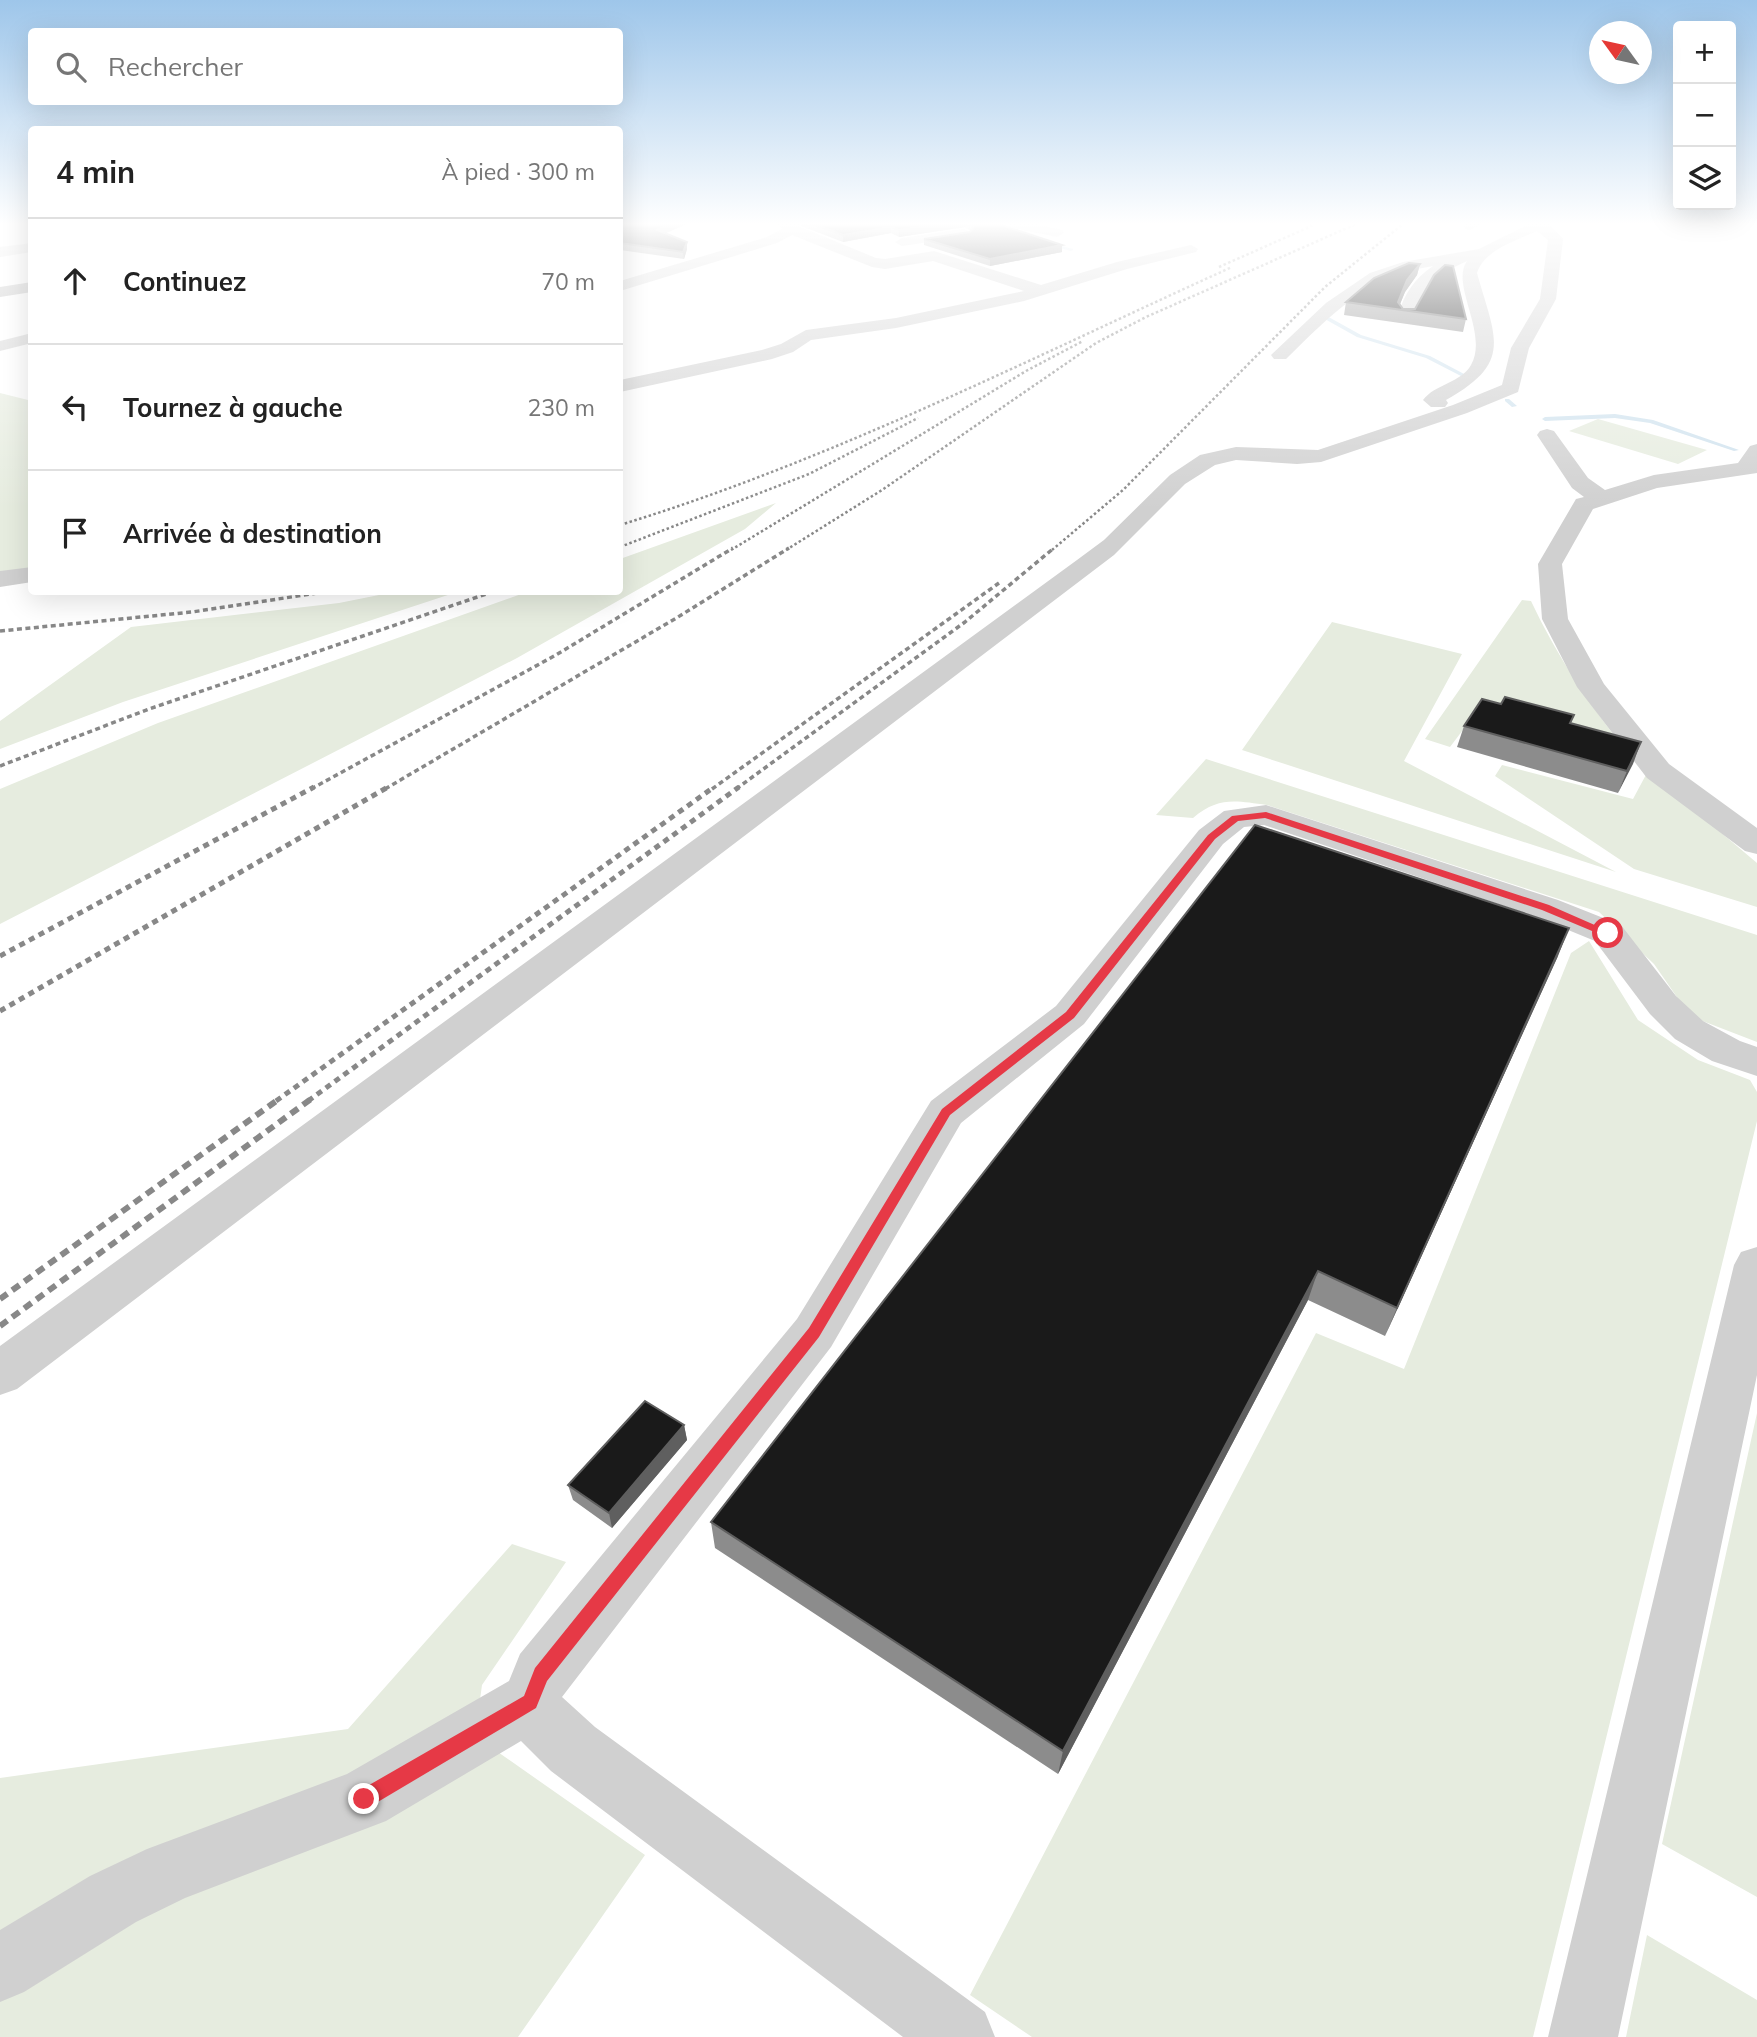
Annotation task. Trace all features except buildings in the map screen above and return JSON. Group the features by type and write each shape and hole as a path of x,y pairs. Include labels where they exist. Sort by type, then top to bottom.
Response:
{"street":[{"path":"623,385 766,355 787,348 806,335 914,319"},
{"path":"1280,355 1319,319"},
{"path":"1460,409 1433,400 1475,373 1486,355 1480,319"},
{"path":"0,1374 1094,558 1190,470 1211,458 1237,454 1303,458 1321,456 1506,391 1513,383 1520,348 1537,319"},
{"path":"0,346 28,339"},
{"path":"1547,435 1580,483 1602,499"},
{"path":"1754,467 1654,482 1584,504 1550,564 1555,619 1591,687 1658,771 1757,844"},
{"path":"0,579 28,575"},
{"path":"0,1968 113,1899 170,1872 364,1799 530,1702 541,1675 814,1333 946,1112 1070,1015 1211,837 1235,818 1266,815 1583,921 1608,933 1663,1005 1689,1030 1726,1051 1757,1062"},
{"path":"1583,2037 1757,1265"},
{"path":"530,1702 545,1725 573,1749 960,2037"}],"shaded area":[{"path":"0,393 28,400 28,574 0,579"},
{"path":"1598,419 1707,450 1678,464 1569,431"},
{"path":"776,503 745,529 517,658 0,924 0,789 158,723 519,595 623,595 623,558"},
{"path":"379,595 448,595 123,702 0,749 0,721 131,627 339,603"},
{"path":"1522,600 1531,601 1576,682 1630,756 1478,710 1450,747 1425,739"},
{"path":"1332,622 1462,654 1404,761 1616,872 1242,750"},
{"path":"1206,759 1757,935 1757,1042 1700,1020 1679,1000 1654,964 1599,912 1267,805 1228,802 1211,806 1193,818 1156,815"},
{"path":"1502,765 1633,799 1648,771 1757,863 1757,907 1634,869 1495,776"},
{"path":"1589,941 1638,1020 1698,1060 1750,1080 1757,1092 1757,1121 1533,2037 1032,2037 970,1995 1316,1333 1404,1369 1571,953"},
{"path":"1757,1413 1757,1897 1662,1844"},
{"path":"512,1544 566,1562 482,1685 475,1736 645,1855 518,2037 0,2037 0,1778 348,1729"},
{"path":"1647,1935 1757,2000 1757,2037 1626,2037"}],"waterway":[{"path":"1329,319 1359,336 1428,357 1463,375"},
{"path":"1507,400 1514,406"},
{"path":"1545,419 1615,416 1651,421 1736,450"}],"railway":[{"path":"623,524 699,499 854,439 1119,319"},
{"path":"786,550 882,490 1096,343 1142,319"},
{"path":"1052,550 1123,490 1293,319"},
{"path":"731,550 1026,371 1083,341"},
{"path":"623,546 809,474 918,418"},
{"path":"311,789 556,655 733,548"},
{"path":"385,789 678,617 789,548"},
{"path":"736,789 965,622 1054,548"},
{"path":"712,789 999,583"},
{"path":"0,631 192,612 304,595"},
{"path":"0,766 149,709 483,595"},
{"path":"0,956 314,787"},
{"path":"0,1011 388,787"},
{"path":"276,1101 714,787"},
{"path":"308,1101 739,787"},
{"path":"0,1299 279,1099"},
{"path":"0,1326 311,1099"}],"route":[{"path":"364,1799 530,1702 541,1675 814,1333 946,1112 1070,1015 1211,837 1235,818 1266,815 1546,908 1608,933"}]}
